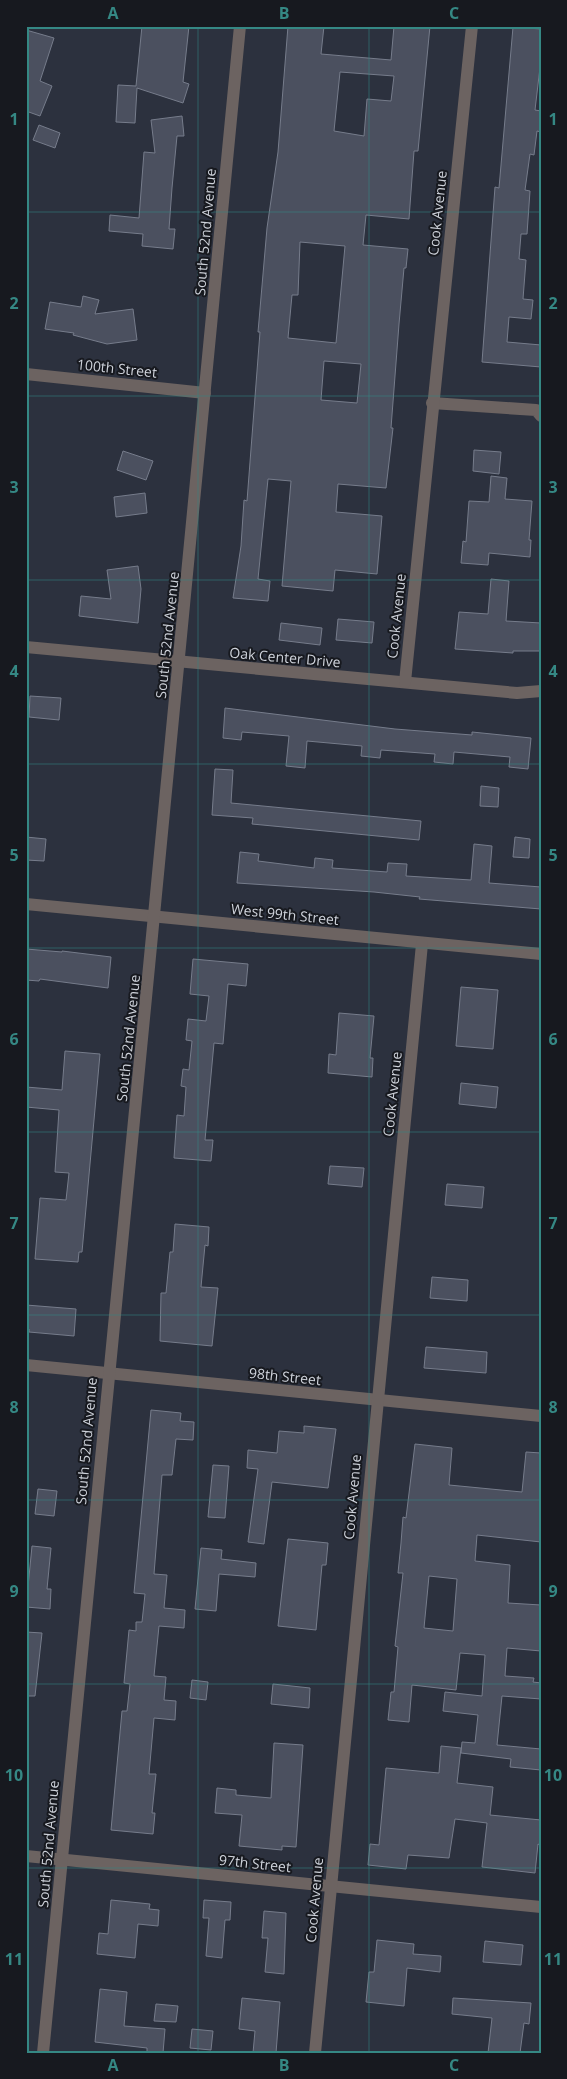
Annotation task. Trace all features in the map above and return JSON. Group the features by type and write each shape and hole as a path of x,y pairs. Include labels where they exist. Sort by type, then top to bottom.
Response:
{"street":[{"name":"South 52nd Avenue","path":"44,2053 108,1373 180,663 240,26"},
{"name":"Cook Avenue","path":"405,682 472,26"},
{"name":"100th Street","path":"26,374 205,393"},
{"path":"432,403 536,410 541,416"},
{"name":"Oak Center Drive","path":"26,647 180,663 517,693 541,691"},
{"name":"West 99th Street","path":"26,904 422,944 541,954"},
{"name":"Cook Avenue","path":"315,2053 376,1400 422,944"},
{"name":"98th Street","path":"26,1365 541,1416"},
{"name":"97th Street","path":"26,1856 541,1907"}],"building":[{"path":"142,26 189,26 183,82 189,84 183,103 137,88 135,123 116,122 118,85 136,86"},
{"path":"288,26 324,26 321,54 391,60 394,26 430,26 418,151 414,151 409,219 366,215 363,245 408,249 406,268 404,268 391,428 393,428 386,488 338,484 336,512 382,516 377,574 335,570 333,591 282,586 291,481 268,479 258,579 270,581 268,601 233,598 241,546 244,500 247,501 267,228 278,152","holes":["340,72 394,76 391,101 367,99 364,136 334,131","300,242 345,246 336,343 288,338 292,295 298,295","324,361 361,364 357,403 321,400"]},
{"path":"513,27 541,29 541,59 535,110 541,111 541,132 537,131 534,155 530,154 525,190 530,191 527,234 521,234 519,259 526,260 523,299 533,300 531,319 509,317 507,342 541,345 541,367 482,362 495,187 499,188"},
{"path":"26,30 54,38 40,81 52,86 40,116 26,111"},
{"path":"182,116 184,136 177,136 169,229 175,229 173,249 142,246 143,234 109,231 110,215 139,218 144,152 155,153 151,120"},
{"path":"39,125 60,133 55,148 33,140"},
{"path":"83,296 99,300 95,314 133,309 137,340 107,344 73,335 74,333 45,329 50,302 81,307"},
{"path":"474,450 501,452 499,474 473,471"},
{"path":"123,451 153,461 146,480 117,470"},
{"path":"491,476 507,478 505,499 532,501 529,540 531,540 530,557 489,553 488,565 461,563 463,541 466,542 469,501 489,502"},
{"path":"145,493 147,513 116,517 114,497"},
{"path":"138,566 141,589 138,623 79,616 81,596 111,599 107,570"},
{"path":"491,579 509,581 506,621 541,623 541,651 513,651 513,653 455,649 459,612 488,614"},
{"path":"338,619 374,622 372,643 336,640"},
{"path":"281,623 322,628 320,645 279,640"},
{"path":"30,696 61,698 59,720 29,717"},
{"path":"225,708 395,729 472,735 472,732 531,738 528,769 509,767 510,757 454,752 453,764 434,762 435,754 381,750 380,758 361,756 362,746 307,741 305,768 286,766 289,736 242,732 241,740 223,738"},
{"path":"215,769 233,770 231,803 421,821 419,840 252,824 253,818 212,815"},
{"path":"481,786 499,788 498,807 480,806"},
{"path":"26,837 46,839 44,861 26,860"},
{"path":"515,837 530,839 529,858 513,857"},
{"path":"474,844 492,846 489,883 541,887 541,909 419,899 420,897 374,892 237,883 240,852 259,854 258,861 314,868 315,858 333,860 332,868 387,872 388,863 407,864 406,876 471,880"},
{"path":"26,949 111,957 108,988 40,979 39,981 26,980"},
{"path":"193,959 248,964 246,986 228,984 223,1044 214,1043 205,1140 213,1140 211,1161 174,1158 177,1115 184,1116 186,1087 181,1086 183,1069 189,1070 192,1041 186,1040 188,1019 206,1021 209,996 190,994"},
{"path":"461,987 498,990 493,1049 456,1046"},
{"path":"339,1013 374,1016 370,1058 373,1058 372,1077 328,1073 329,1054 336,1055"},
{"path":"65,1051 100,1054 82,1252 79,1252 78,1262 35,1259 40,1198 66,1200 69,1173 55,1172 59,1110 26,1107 26,1087 62,1090"},
{"path":"461,1083 498,1087 496,1108 459,1104"},
{"path":"330,1166 364,1168 362,1187 328,1184"},
{"path":"447,1184 484,1187 482,1208 445,1205"},
{"path":"175,1224 209,1227 208,1246 205,1245 201,1287 218,1288 212,1346 160,1341 161,1293 166,1293 170,1252 173,1252"},
{"path":"432,1277 468,1280 467,1301 430,1298"},
{"path":"26,1305 76,1309 74,1336 29,1332 29,1329 26,1329"},
{"path":"426,1347 487,1352 486,1373 424,1368"},
{"path":"151,1410 181,1413 180,1421 194,1422 193,1440 176,1439 172,1475 162,1475 154,1574 167,1575 164,1608 185,1610 184,1628 159,1626 154,1676 166,1677 164,1700 176,1701 175,1720 154,1718 149,1774 156,1774 152,1813 155,1813 153,1834 111,1830 122,1711 127,1711 130,1684 124,1683 129,1630 136,1631 136,1622 142,1622 145,1594 134,1593"},
{"path":"304,1426 336,1429 328,1488 272,1482 264,1544 248,1542 258,1469 247,1468 248,1450 277,1453 279,1431 304,1433"},
{"path":"415,1444 452,1448 449,1485 522,1492 526,1452 541,1453 541,1542 477,1535 475,1561 510,1565 508,1603 541,1605 541,1651 507,1648 505,1676 534,1678 533,1682 541,1683 541,1699 502,1696 497,1745 541,1749 541,1770 510,1767 511,1759 461,1753 462,1742 475,1743 478,1715 443,1711 445,1692 482,1696 485,1655 460,1653 456,1690 412,1685 409,1722 388,1720 391,1692 394,1692 398,1647 395,1646 403,1573 398,1573 403,1517 406,1518","holes":["429,1576 457,1579 453,1631 424,1628"]},
{"path":"213,1465 229,1466 225,1518 208,1517"},
{"path":"38,1489 57,1491 54,1516 35,1514"},
{"path":"288,1539 328,1543 326,1565 322,1565 316,1630 278,1626"},
{"path":"32,1546 51,1548 47,1589 51,1589 50,1609 26,1607 26,1587 28,1587"},
{"path":"201,1548 222,1550 221,1559 256,1563 255,1577 219,1574 216,1611 195,1609"},
{"path":"26,1632 42,1633 35,1696 26,1696"},
{"path":"192,1680 208,1682 206,1700 190,1698"},
{"path":"273,1684 310,1688 309,1708 271,1704"},
{"path":"274,1743 303,1745 296,1847 282,1846 282,1850 239,1846 242,1815 215,1813 217,1788 236,1790 236,1795 271,1798"},
{"path":"441,1746 461,1748 457,1783 493,1787 490,1815 541,1820 540,1845 538,1844 535,1873 482,1867 487,1823 455,1819 449,1858 408,1855 406,1869 368,1865 370,1844 379,1845 386,1768 439,1773"},
{"path":"111,1900 150,1904 149,1909 159,1910 158,1926 138,1924 135,1958 97,1954 99,1933 108,1934"},
{"path":"204,1900 231,1902 230,1920 225,1920 222,1958 206,1956 209,1918 203,1918"},
{"path":"264,1911 286,1913 284,1974 265,1972 268,1938 262,1938"},
{"path":"377,1940 414,1944 413,1954 441,1956 440,1972 407,1968 404,2006 366,2002 369,1972 374,1972"},
{"path":"485,1941 523,1945 521,1965 483,1962"},
{"path":"100,1989 127,1992 124,2026 165,2029 163,2053 147,2053 147,2048 95,2042"},
{"path":"242,1998 280,2002 276,2053 253,2053 255,2031 239,2029"},
{"path":"453,1998 531,2003 529,2024 524,2023 520,2053 488,2053 492,2018 452,2014"},
{"path":"156,2004 178,2006 176,2022 154,2021"},
{"path":"192,2029 213,2031 211,2050 190,2048"}]}
